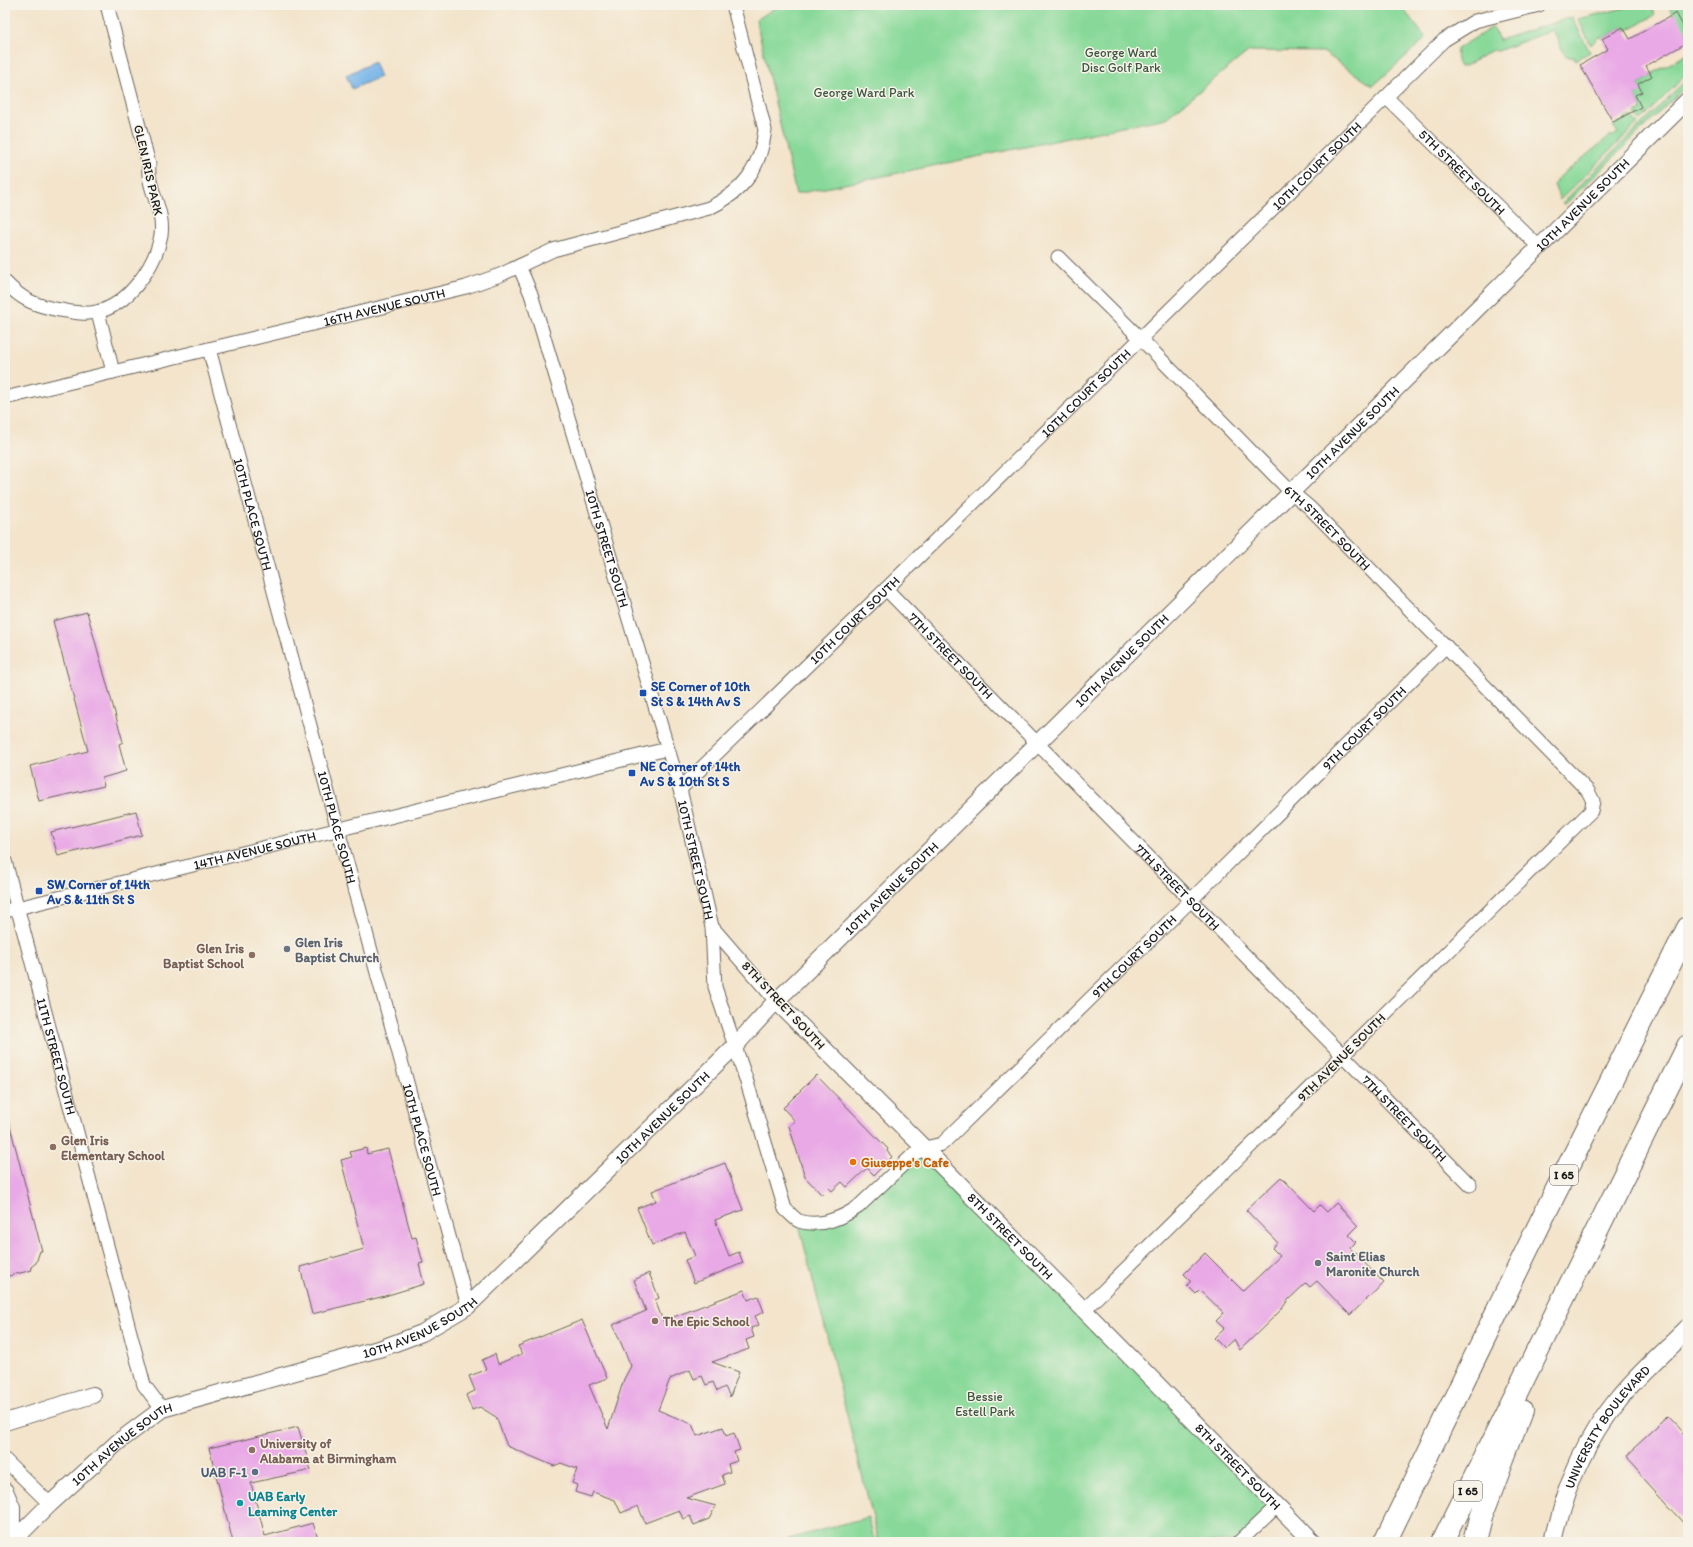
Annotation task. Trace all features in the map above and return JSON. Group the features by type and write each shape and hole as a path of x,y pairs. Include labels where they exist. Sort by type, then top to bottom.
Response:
{"highway":[{"name":"I 65","path":"1384,1542 1543,1217 1688,928"},
{"name":"I 65","path":"1443,1542 1688,1046"},
{"path":"1475,1542 1482,1514 1564,1297"}],"main road":[{"name":"UNIVERSITY BOULEVARD","path":"1553,1542 1561,1508 1572,1478 1584,1450 1599,1425 1627,1389 1688,1328"}],"street":[{"name":"GLEN IRIS PARK","path":"5,282 21,298 37,305 86,314 98,312 112,306 133,289 148,270 159,245 161,218 153,194 148,164 107,5"},
{"path":"1501,10 1539,5"},
{"name":"16TH AVENUE SOUTH","path":"5,398 466,287 500,275 552,250 708,208 725,200 737,191 748,178 759,159 763,147 765,130 735,6"},
{"name":"10TH COURT SOUTH","path":"680,789 886,589 1444,40 1475,21 1501,10"},
{"name":"5TH STREET SOUTH","path":"1386,97 1539,247"},
{"name":"10TH AVENUE SOUTH","path":"12,1542 50,1504 118,1442 162,1409 382,1348 422,1333 468,1306 735,1046 776,1001 1688,100"},
{"name":"6TH STREET SOUTH","path":"1058,257 1446,646 1588,791 1593,801"},
{"name":"10TH STREET SOUTH","path":"519,266 531,294 680,789 712,927 715,987 735,1046 785,1209 798,1220"},
{"path":"98,312 113,372"},
{"name":"10TH PLACE SOUTH","path":"209,349 468,1306"},
{"name":"7TH STREET SOUTH","path":"886,589 1190,901 1470,1185"},
{"name":"9TH COURT SOUTH","path":"798,1220 811,1223 825,1222 850,1213 914,1154 924,1148 942,1144 1190,901 1446,646"},
{"name":"14TH AVENUE SOUTH","path":"11,910 667,749"},
{"name":"9TH AVENUE SOUTH","path":"1084,1310 1591,811 1593,801"},
{"name":"11TH STREET SOUTH","path":"5,861 11,910 144,1385 162,1409"},
{"name":"8TH STREET SOUTH","path":"712,927 776,1001 924,1148 1313,1542"},
{"path":"5,1422 93,1395"},
{"path":"5,1460 50,1504"},
{"path":"5,1491 12,1507 12,1542"},
{"path":"1239,1542 1278,1505"}],"green space":[{"name":"George Ward Park","path":"780,5 1400,5 1426,38 1373,86 1323,52 1249,51 1166,118 796,194 756,20"},
{"path":"1637,5 1649,5 1655,15 1625,31 1623,27 1602,39 1600,36 1591,45 1578,19"},
{"path":"1668,5 1688,5 1688,35 1673,15"},
{"path":"1572,17 1590,52 1576,60 1574,57 1565,55 1553,30 1498,51 1492,50 1464,67 1460,67 1458,63 1456,56 1457,49 1493,27 1499,40"},
{"path":"1686,55 1688,58 1688,73 1641,120 1634,114 1641,110 1635,95 1641,91 1638,84 1652,76 1651,74"},
{"path":"1688,78 1688,84 1570,200 1564,204 1562,203"},
{"path":"1630,116 1638,123 1560,200 1554,185 1557,179 1611,135 1612,137 1618,133 1613,126"},
{"name":"Bessie Estell Park","path":"925,1148 1278,1505 1239,1542 879,1542 798,1221 825,1222 858,1207"},
{"path":"868,1517 875,1542 778,1542"}],"water":[{"path":"374,62 380,77 352,89 346,75"}],"building":[{"path":"1676,13 1688,35 1688,42 1646,66 1652,76 1638,84 1642,92 1635,95 1641,107 1613,122 1580,65 1608,49 1602,39 1623,27 1630,39"},
{"path":"87,612 123,742 119,744 126,771 102,778 104,786 39,801 30,766 88,751 53,621"},
{"path":"136,811 142,835 58,856 51,832"},
{"path":"816,1075 888,1149 887,1151 892,1157 874,1175 867,1168 847,1187 842,1182 832,1191 829,1188 822,1195 805,1177 789,1126 795,1121 783,1108"},
{"path":"5,1122 9,1122 42,1251 40,1251 36,1263 31,1267 32,1270 5,1277"},
{"path":"366,1148 367,1154 388,1149 412,1238 416,1237 423,1263 419,1264 424,1284 385,1296 312,1314 300,1267 364,1249 341,1160 352,1157 350,1152"},
{"path":"725,1163 743,1210 715,1220 729,1256 739,1252 743,1263 694,1283 685,1260 695,1256 685,1232 652,1245 637,1208 656,1201 652,1191"},
{"name":"Saint Elias Maronite Church","path":"1281,1177 1314,1211 1320,1205 1327,1212 1336,1203 1358,1226 1349,1235 1356,1242 1350,1248 1384,1283 1350,1315 1317,1281 1310,1287 1306,1283 1240,1350 1234,1339 1224,1348 1214,1338 1224,1328 1216,1321 1224,1313 1200,1290 1196,1294 1187,1285 1191,1281 1184,1274 1205,1253 1243,1291 1280,1256 1272,1248 1277,1242 1246,1210"},
{"name":"The Epic School","path":"649,1273 659,1298 655,1300 663,1321 744,1290 748,1300 758,1296 764,1312 755,1316 759,1325 751,1328 754,1337 746,1340 749,1349 712,1362 739,1372 730,1397 725,1387 717,1391 713,1382 706,1385 702,1376 694,1379 690,1370 670,1379 658,1410 692,1424 697,1436 723,1427 726,1436 734,1433 740,1450 734,1452 737,1461 728,1464 730,1472 722,1475 725,1484 686,1498 716,1506 709,1519 694,1525 690,1516 683,1519 679,1510 645,1523 638,1506 621,1513 615,1500 593,1492 591,1497 575,1492 577,1485 572,1483 577,1469 561,1463 554,1466 507,1446 496,1417 480,1407 472,1410 466,1395 475,1391 469,1376 486,1370 482,1360 495,1354 498,1364 522,1354 518,1346 582,1320 607,1378 589,1385 608,1429 624,1379 631,1366 613,1325 646,1311 634,1280"},
{"path":"1668,1417 1688,1438 1688,1527 1624,1457"},
{"name":"UAB Early Learning Center","path":"298,1427 311,1470 251,1483 265,1536 313,1523 319,1542 233,1542 209,1448"}],"place":[{"name":"SE Corner of 10th St S & 14th Av S","path":"643,693"},
{"name":"NE Corner of 14th Av S & 10th St S","path":"632,773"},
{"name":"SW Corner of 14th Av S & 11th St S","path":"39,891"},
{"name":"Glen Iris Baptist Church","path":"287,949"},
{"name":"Glen Iris Baptist School","path":"252,955"},
{"name":"Glen Iris Elementary School","path":"53,1147"},
{"name":"Giuseppe's Cafe","path":"853,1162"},
{"name":"Saint Elias Maronite Church","path":"1318,1263"},
{"name":"The Epic School","path":"655,1321"},
{"name":"University of Alabama at Birmingham","path":"252,1450"},
{"name":"UAB F-1","path":"255,1472"},
{"name":"UAB Early Learning Center","path":"240,1503"}],"park label":[{"name":"George Ward Disc Golf Park","path":"1121,60"}]}
